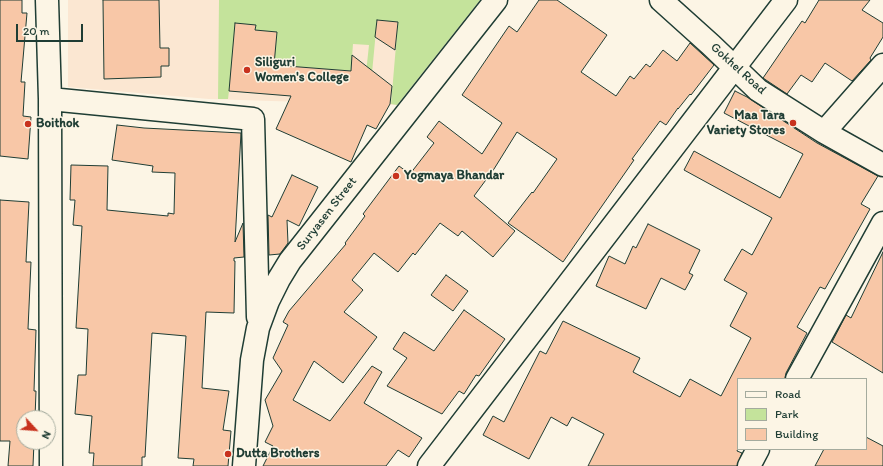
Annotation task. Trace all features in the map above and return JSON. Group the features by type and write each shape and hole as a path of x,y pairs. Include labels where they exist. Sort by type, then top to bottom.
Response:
{"street":[{"path":"48,0 50,99 51,466"},
{"name":"Suryasen Street","path":"244,466 252,360 258,328 268,300 279,279 290,261 496,0"},
{"name":"Gokhel Road","path":"661,0 758,90 824,132 883,165"},
{"path":"428,466 786,0"},
{"path":"824,132 883,65"},
{"path":"50,99 254,119 258,328"},
{"path":"798,378 883,223"},
{"path":"749,466 757,450"}],"shaded area":[{"name":"Siliguri Women's College","path":"68,0 480,0 397,105 209,99 68,87"}],"green space":[{"path":"219,0 480,0 397,105 391,104 398,22 377,20 372,73 366,73 369,45 353,44 351,71 274,65 276,32 262,31 252,63 256,25 229,91 228,99 218,99"}],"building":[{"path":"0,0 22,0 22,13 27,13 21,82 25,82 23,116 31,117 28,159 0,156"},
{"path":"103,0 159,0 160,48 169,48 169,66 161,66 161,77 104,79"},
{"path":"539,0 557,0 607,35 581,72 616,96 630,76 634,79 646,64 650,67 663,50 677,61 690,43 714,65 691,95 690,94 678,108 666,125 660,121 632,159 634,160 563,262 508,223 532,192 533,193 557,159 517,132 494,169 474,196 515,231 493,257 462,231 458,236 440,223 415,255 413,253 398,272 374,253 352,280 363,290 344,312 377,337 343,383 314,361 293,400 330,421 372,366 382,372 364,403 422,438 409,457 398,450 386,466 263,466 273,446 265,442 273,426 265,400 282,371 273,358 288,325 283,322 289,311 346,244 345,243 365,216 363,214 399,166 410,174 434,143 427,137 439,121 482,154 502,123 462,95 509,26 517,32"},
{"path":"819,0 870,0 862,10 883,23 883,37 870,58 871,60 852,81 825,63 812,82 801,75 787,94 763,78 802,21 805,23"},
{"path":"377,20 398,22 395,50 375,37"},
{"path":"235,23 256,25 255,30 277,32 274,65 351,71 352,55 392,86 390,104 376,129 367,125 351,162 276,129 291,96 229,91"},
{"path":"735,91 747,97 817,143 878,176 861,204 870,209 825,289 820,287 797,327 807,333 786,373 785,378 737,378 737,451 742,453 737,466 588,466 604,434 572,417 567,426 551,417 529,459 483,435 493,416 504,422 540,351 546,354 563,321 640,358 633,372 680,397 690,379 721,396 751,338 730,326 747,293 724,280 742,249 752,255 772,218 684,170 694,151 780,198 803,154 724,113"},
{"path":"117,125 144,128 241,133 235,242 243,223 244,257 234,258 234,313 206,312 202,388 229,391 223,430 231,431 228,466 193,466 194,459 178,458 186,336 152,333 145,457 142,457 142,466 93,466 94,453 89,453 92,416 75,414 78,375 86,375 88,329 76,328 82,226 73,225 75,200 70,200 71,165 108,166 107,210 168,216 168,213 174,214 175,173 152,172 153,166 112,160"},
{"path":"292,175 318,187 299,226 287,220 288,243 280,254 269,255 268,215 272,217"},
{"path":"0,200 29,202 26,262 31,262 28,329 36,330 34,391 36,391 35,410 16,410 16,450 34,450 33,466 8,466 10,441 0,441"},
{"path":"648,224 700,250 689,273 693,275 685,290 661,278 646,309 596,286 609,256 625,264 633,246 636,248"},
{"path":"883,252 883,373 832,342 846,315 851,318"},
{"path":"446,275 468,291 453,311 431,295"},
{"path":"464,310 505,339 479,376 476,375 464,394 459,391 442,414 387,386 407,358 393,349 404,332 434,351"},
{"path":"867,438 883,446 883,466 815,466 823,450 867,450"}],"place":[{"name":"Siliguri Women's College","path":"247,70"},
{"name":"Maa Tara Variety Stores","path":"793,123"},
{"name":"Boithok","path":"28,124"},
{"name":"Yogmaya Bhandar","path":"396,176"},
{"name":"Dutta Brothers","path":"228,454"}]}
